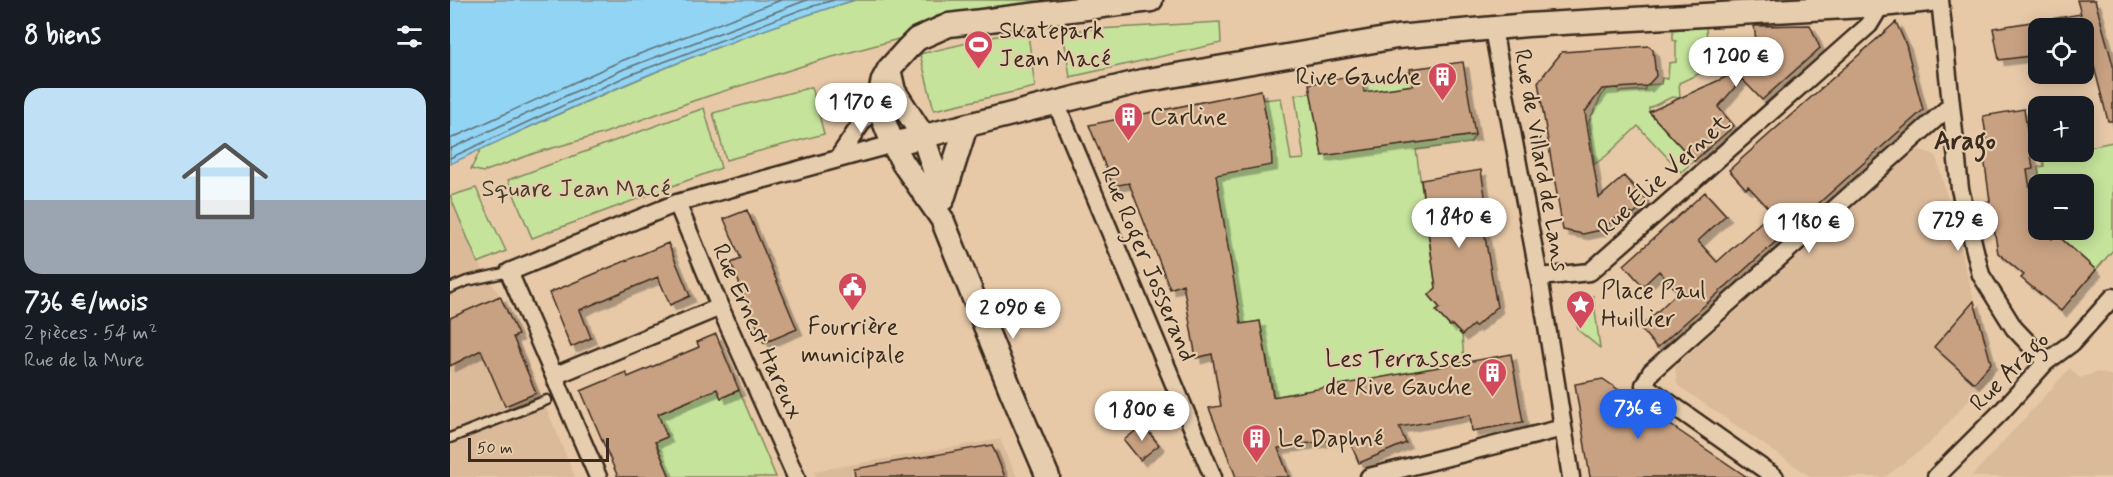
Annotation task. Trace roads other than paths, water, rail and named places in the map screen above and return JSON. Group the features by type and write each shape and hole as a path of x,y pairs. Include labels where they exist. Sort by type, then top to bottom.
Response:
{"main road":[{"path":"942,208 903,163 883,119 879,97 883,80 889,69 917,39 950,25 1151,0"},
{"path":"893,144 1142,81 1397,37 1527,25 1881,5 1930,0"},
{"path":"889,69 894,91 922,136 942,208 1012,393 1048,477"},
{"path":"942,208 966,126"}],"street":[{"path":"1940,0 1960,189 1982,275 2014,328 2046,362"},
{"name":"Rue Élie Vernet","path":"1539,277 1590,272 1869,25 1881,5"},
{"name":"Rue de Villard de Lans","path":"1493,28 1539,277 1571,477"},
{"path":"838,158 879,97"},
{"name":"Rue Roger Josserand","path":"1056,103 1213,477"},
{"path":"1775,477 1644,385 1651,372 1950,106"},
{"path":"598,477 509,272 677,203 893,144"},
{"name":"Rue Ernest Hareux","path":"677,203 795,477"},
{"name":"Rue Arago","path":"1936,477 2002,411 2046,362 2072,343 2113,297"},
{"path":"554,376 720,307"},
{"path":"1369,477 1563,428"}],"lane":[{"path":"450,288 467,281 509,272"},
{"path":"450,438 547,400"}],"water":[{"path":"450,0 855,0 751,35 649,74 450,164"}],"place":[{"name":"Skatepark Jean Macé","path":"978,70"},
{"name":"Rive Gauche","path":"1442,102"},
{"name":"Carline","path":"1129,142"},
{"name":"Fourrière municipale","path":"853,312"},
{"name":"Place Paul Huillier","path":"1580,330"},
{"name":"Les Terrasses de Rive Gauche","path":"1493,398"},
{"name":"Le Daphné","path":"1257,464"}],"district":[{"name":"Arago","path":"1965,140"}],"park label":[{"name":"Square Jean Macé","path":"576,188"}]}
